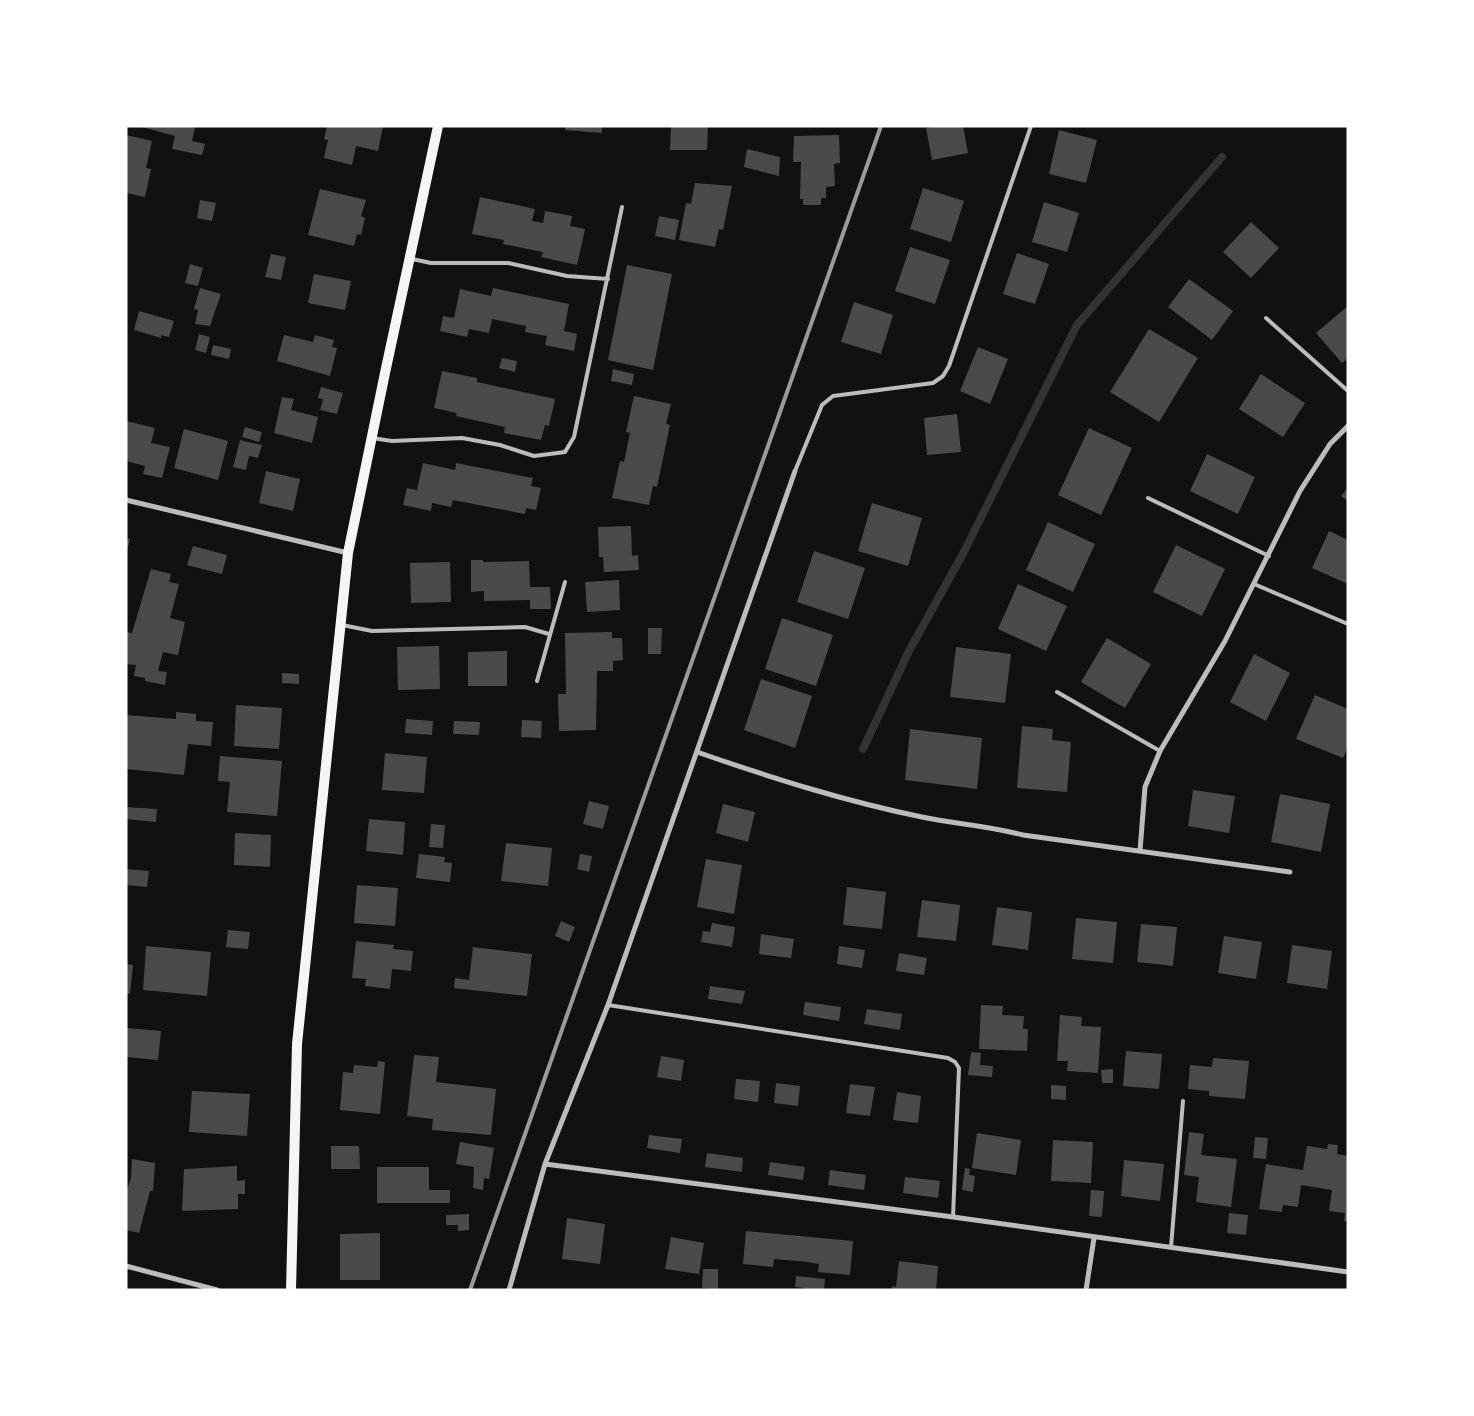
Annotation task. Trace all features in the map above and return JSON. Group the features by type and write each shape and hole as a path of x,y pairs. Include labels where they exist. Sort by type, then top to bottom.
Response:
{"main road":[{"path":"291,1290 297,1044 348,553 438,126"}],"street":[{"path":"1140,851 1145,787 1160,751 1195,696 1269,556 1300,490 1330,444 1348,426"},
{"path":"509,1290 545,1164 608,1005 795,471"},
{"path":"126,500 348,553"},
{"path":"697,752 826,795 924,817 990,826 1023,835 1290,872"},
{"path":"545,1164 953,1217 1348,1272"},
{"path":"1086,1290 1094,1238"},
{"path":"126,1266 217,1290"}],"lane":[{"path":"795,471 822,405 833,396 933,383 943,376 952,356 1031,126"},
{"path":"372,438 392,441 462,438 500,445 534,456 565,452 574,437 622,207"},
{"path":"409,258 431,264 508,263 567,276 608,279"},
{"path":"1266,318 1348,391"},
{"path":"1148,498 1269,556"},
{"path":"537,681 565,582"},
{"path":"1254,584 1348,624"},
{"path":"340,624 372,631 526,627 549,634"},
{"path":"1057,692 1160,751"},
{"path":"608,1005 948,1058 955,1062 958,1068 953,1217"},
{"path":"1171,1247 1183,1102"}],"building":[{"path":"138,126 195,127 192,141 205,144 202,155 172,149 175,136"},
{"path":"327,126 383,126 378,151 356,146 352,165 324,158 328,140 324,139"},
{"path":"565,126 602,126 602,133 565,130"},
{"path":"671,126 708,126 707,150 670,150"},
{"path":"963,126 968,153 932,160 926,128"},
{"path":"1059,130 1097,140 1086,183 1049,174"},
{"path":"126,135 152,141 146,168 151,169 145,197 126,193"},
{"path":"839,135 840,163 834,164 835,186 826,187 826,198 821,198 821,205 803,205 803,199 800,199 801,162 793,162 794,136"},
{"path":"747,149 780,157 779,176 744,167"},
{"path":"695,183 732,186 723,230 719,229 715,247 679,240 686,203 691,204"},
{"path":"923,188 964,201 951,242 910,229"},
{"path":"320,189 366,200 361,216 365,218 361,235 357,234 354,246 308,235"},
{"path":"480,197 535,209 532,221 543,223 545,211 572,216 570,226 585,229 577,265 541,257 543,252 503,244 504,240 472,234"},
{"path":"200,200 216,203 212,221 197,218"},
{"path":"1044,202 1079,213 1067,252 1032,242"},
{"path":"659,216 679,220 675,240 655,236"},
{"path":"1251,222 1279,248 1251,278 1223,252"},
{"path":"910,247 950,260 935,304 895,291"},
{"path":"1017,253 1049,264 1035,304 1003,294"},
{"path":"271,254 286,257 281,280 265,277"},
{"path":"190,264 203,268 198,286 185,283"},
{"path":"627,265 672,274 653,370 608,360"},
{"path":"314,274 351,281 345,310 308,303"},
{"path":"1189,279 1233,311 1212,340 1168,307"},
{"path":"200,288 221,294 210,326 195,324 198,310 194,309"},
{"path":"493,288 569,304 564,331 577,334 574,351 545,345 547,336 525,332 526,326 492,319 489,333 469,329 467,337 440,331 443,316 454,318 460,289 491,296"},
{"path":"854,302 893,315 881,354 841,342"},
{"path":"1348,306 1348,358 1342,363 1316,333"},
{"path":"139,311 174,321 169,337 161,335 161,338 134,330"},
{"path":"1149,329 1198,358 1159,422 1110,392"},
{"path":"199,334 210,337 206,353 195,350"},
{"path":"284,335 313,342 315,335 334,340 332,347 337,348 330,376 277,361"},
{"path":"213,345 231,349 229,359 211,355"},
{"path":"978,347 1008,359 990,404 960,391"},
{"path":"502,358 517,361 515,372 499,368"},
{"path":"613,369 634,374 632,385 611,381"},
{"path":"442,371 477,378 477,382 555,399 549,426 545,425 541,440 504,433 505,427 456,416 457,413 434,408"},
{"path":"1261,374 1305,403 1283,437 1239,409"},
{"path":"321,387 343,393 337,414 320,410 323,399 318,398"},
{"path":"634,396 671,404 666,424 670,425 657,487 653,486 649,505 612,498 620,461 624,462 630,433 626,432"},
{"path":"282,397 294,399 291,410 318,417 312,443 274,433"},
{"path":"957,414 961,452 927,455 924,418"},
{"path":"126,421 155,428 151,443 170,447 162,478 143,474 145,466 126,461"},
{"path":"245,427 262,432 259,442 242,437"},
{"path":"1089,428 1132,448 1101,515 1058,495"},
{"path":"184,429 228,441 218,480 174,468"},
{"path":"240,440 262,445 258,458 249,456 246,470 233,467"},
{"path":"1207,454 1255,477 1238,514 1190,491"},
{"path":"423,463 455,470 456,463 533,478 531,486 541,488 536,510 526,508 525,514 453,500 451,507 432,503 431,511 403,505 407,488 417,490"},
{"path":"266,471 300,479 293,511 259,503"},
{"path":"1348,488 1348,501 1341,496"},
{"path":"872,503 922,518 908,566 858,551"},
{"path":"1048,522 1095,544 1073,592 1026,570"},
{"path":"631,526 632,556 638,555 639,570 604,572 603,557 599,557 598,527"},
{"path":"1329,531 1348,540 1348,584 1312,568"},
{"path":"126,538 130,539 127,551 126,551"},
{"path":"1176,545 1225,569 1202,616 1153,592"},
{"path":"193,546 227,555 222,574 187,565"},
{"path":"814,551 865,568 848,619 797,602"},
{"path":"471,560 483,560 483,562 529,561 530,587 550,587 551,609 530,609 530,600 484,601 484,591 471,592"},
{"path":"450,562 451,602 411,603 410,563"},
{"path":"151,569 171,574 169,582 179,584 170,618 185,622 178,655 163,652 158,671 167,672 165,685 145,681 145,678 134,676 136,665 126,664 126,632 132,633"},
{"path":"619,580 620,610 587,612 585,582"},
{"path":"1018,584 1067,606 1046,651 998,629"},
{"path":"782,618 833,635 816,686 765,669"},
{"path":"648,628 662,628 661,654 648,654"},
{"path":"612,632 612,638 622,638 623,660 613,661 613,671 597,671 596,730 559,731 558,694 566,694 565,633"},
{"path":"1107,638 1151,664 1125,708 1081,682"},
{"path":"439,646 440,689 398,690 397,647"},
{"path":"956,647 1011,654 1005,703 950,697"},
{"path":"507,651 507,686 468,686 468,652"},
{"path":"1254,654 1290,673 1266,721 1230,702"},
{"path":"282,673 299,674 299,684 282,683"},
{"path":"761,679 812,696 795,748 744,730"},
{"path":"1315,695 1348,709 1348,747 1343,758 1296,739"},
{"path":"236,705 282,708 279,749 234,746"},
{"path":"176,712 196,714 196,721 213,722 211,746 188,744 184,775 126,769 126,715 176,719"},
{"path":"406,719 433,721 432,735 405,733"},
{"path":"522,720 542,721 541,738 521,737"},
{"path":"454,721 480,722 479,735 453,734"},
{"path":"1022,726 1053,729 1052,740 1071,742 1067,792 1017,788"},
{"path":"910,729 982,738 977,789 905,780"},
{"path":"385,753 427,757 424,793 382,790"},
{"path":"220,756 282,761 277,816 227,812 230,782 218,781"},
{"path":"1193,790 1235,796 1229,833 1188,826"},
{"path":"1280,794 1330,804 1321,852 1271,842"},
{"path":"589,801 609,806 603,829 583,824"},
{"path":"723,804 755,812 748,842 716,833"},
{"path":"126,807 157,809 156,822 126,819"},
{"path":"369,819 405,822 403,855 366,851"},
{"path":"431,824 445,825 443,848 429,847"},
{"path":"235,833 271,835 270,867 234,865"},
{"path":"506,843 552,848 548,886 501,881"},
{"path":"419,854 445,857 444,862 452,863 450,882 416,878"},
{"path":"580,854 592,856 589,872 577,869"},
{"path":"706,859 742,865 734,914 697,907"},
{"path":"126,869 149,871 147,887 126,885"},
{"path":"357,885 398,888 395,926 354,923"},
{"path":"847,887 886,892 882,929 843,925"},
{"path":"922,900 960,905 956,941 917,937"},
{"path":"997,907 1032,912 1028,950 992,945"},
{"path":"1076,918 1117,922 1113,963 1072,959"},
{"path":"561,921 575,927 569,942 555,936"},
{"path":"712,923 735,927 732,947 701,942 703,931 710,932"},
{"path":"1141,924 1177,927 1173,966 1137,962"},
{"path":"228,930 250,932 248,949 226,947"},
{"path":"761,934 794,939 791,958 759,954"},
{"path":"1224,936 1262,942 1256,979 1218,973"},
{"path":"356,941 394,945 393,949 413,951 411,971 392,969 390,989 365,986 366,979 352,978"},
{"path":"1292,945 1332,951 1327,989 1287,983"},
{"path":"146,946 211,952 207,996 143,990"},
{"path":"839,946 865,950 862,968 837,964"},
{"path":"473,947 532,954 527,996 454,988 455,978 469,980"},
{"path":"899,953 927,958 924,975 896,971"},
{"path":"126,964 133,965 130,994 126,993"},
{"path":"710,986 745,991 742,1004 708,999"},
{"path":"805,1002 841,1007 839,1021 803,1015"},
{"path":"981,1005 1003,1006 1002,1015 1024,1016 1023,1029 1028,1029 1027,1051 979,1049"},
{"path":"867,1009 902,1014 900,1030 864,1024"},
{"path":"1060,1015 1082,1017 1081,1026 1101,1027 1098,1073 1067,1071 1068,1061 1057,1061"},
{"path":"127,1028 161,1031 158,1060 126,1057"},
{"path":"1126,1051 1162,1054 1159,1089 1123,1086"},
{"path":"971,1052 981,1053 980,1065 993,1066 992,1077 968,1075"},
{"path":"414,1055 439,1057 436,1082 496,1089 491,1135 432,1130 433,1119 407,1116"},
{"path":"661,1056 684,1060 681,1081 657,1077"},
{"path":"1213,1058 1249,1061 1245,1099 1209,1096 1209,1091 1188,1089 1190,1065 1212,1067"},
{"path":"378,1061 385,1062 380,1114 340,1110 343,1072 353,1073 354,1065 377,1067"},
{"path":"1113,1069 1113,1083 1102,1083 1101,1070"},
{"path":"736,1079 760,1081 758,1102 734,1099"},
{"path":"776,1083 800,1086 798,1106 774,1103"},
{"path":"850,1084 875,1087 870,1116 846,1113"},
{"path":"1051,1085 1066,1086 1066,1100 1051,1099"},
{"path":"192,1091 250,1094 247,1136 189,1132"},
{"path":"897,1092 921,1096 918,1123 893,1120"},
{"path":"1189,1132 1204,1134 1201,1155 1237,1159 1231,1207 1196,1202 1199,1177 1184,1175"},
{"path":"977,1133 1021,1140 1016,1175 972,1168"},
{"path":"649,1135 682,1139 680,1153 647,1148"},
{"path":"1255,1137 1268,1138 1266,1159 1253,1158"},
{"path":"1053,1140 1093,1142 1091,1183 1051,1181"},
{"path":"460,1142 494,1148 489,1179 484,1178 483,1190 473,1188 474,1167 456,1164"},
{"path":"1328,1144 1338,1145 1337,1154 1348,1156 1348,1222 1344,1221 1345,1213 1329,1211 1332,1190 1301,1185 1298,1207 1283,1205 1282,1212 1259,1209 1266,1164 1303,1170 1307,1146 1327,1149"},
{"path":"331,1146 359,1146 360,1169 331,1169"},
{"path":"707,1153 743,1158 742,1172 705,1167"},
{"path":"132,1159 155,1163 153,1191 150,1191 139,1233 126,1230 126,1193 131,1178"},
{"path":"1124,1160 1164,1164 1160,1201 1121,1196"},
{"path":"770,1162 805,1167 803,1180 768,1175"},
{"path":"237,1166 237,1181 245,1180 245,1194 238,1194 238,1209 182,1211 184,1169"},
{"path":"377,1167 429,1167 429,1190 450,1190 450,1203 377,1203"},
{"path":"965,1168 970,1169 969,1175 975,1176 973,1192 962,1190"},
{"path":"830,1170 866,1175 864,1190 828,1185"},
{"path":"905,1177 940,1181 938,1198 903,1193"},
{"path":"1091,1190 1104,1191 1102,1217 1089,1216"},
{"path":"1229,1213 1248,1215 1246,1235 1227,1233"},
{"path":"469,1214 469,1230 458,1231 458,1225 446,1225 446,1215"},
{"path":"567,1218 605,1224 600,1264 562,1259"},
{"path":"746,1231 853,1241 850,1275 818,1272 819,1264 808,1262 774,1259 773,1267 743,1264"},
{"path":"380,1233 380,1280 340,1280 340,1234"},
{"path":"671,1237 704,1243 699,1274 665,1269"},
{"path":"899,1261 938,1266 936,1290 892,1290 892,1286 896,1287"},
{"path":"703,1269 718,1269 718,1289 702,1288"},
{"path":"796,1276 825,1279 824,1290 804,1290 804,1288 795,1287"}],"waterway":[{"path":"863,749 909,651 965,550 1077,325 1222,157"}],"railway":[{"path":"470,1290 881,126"}]}
